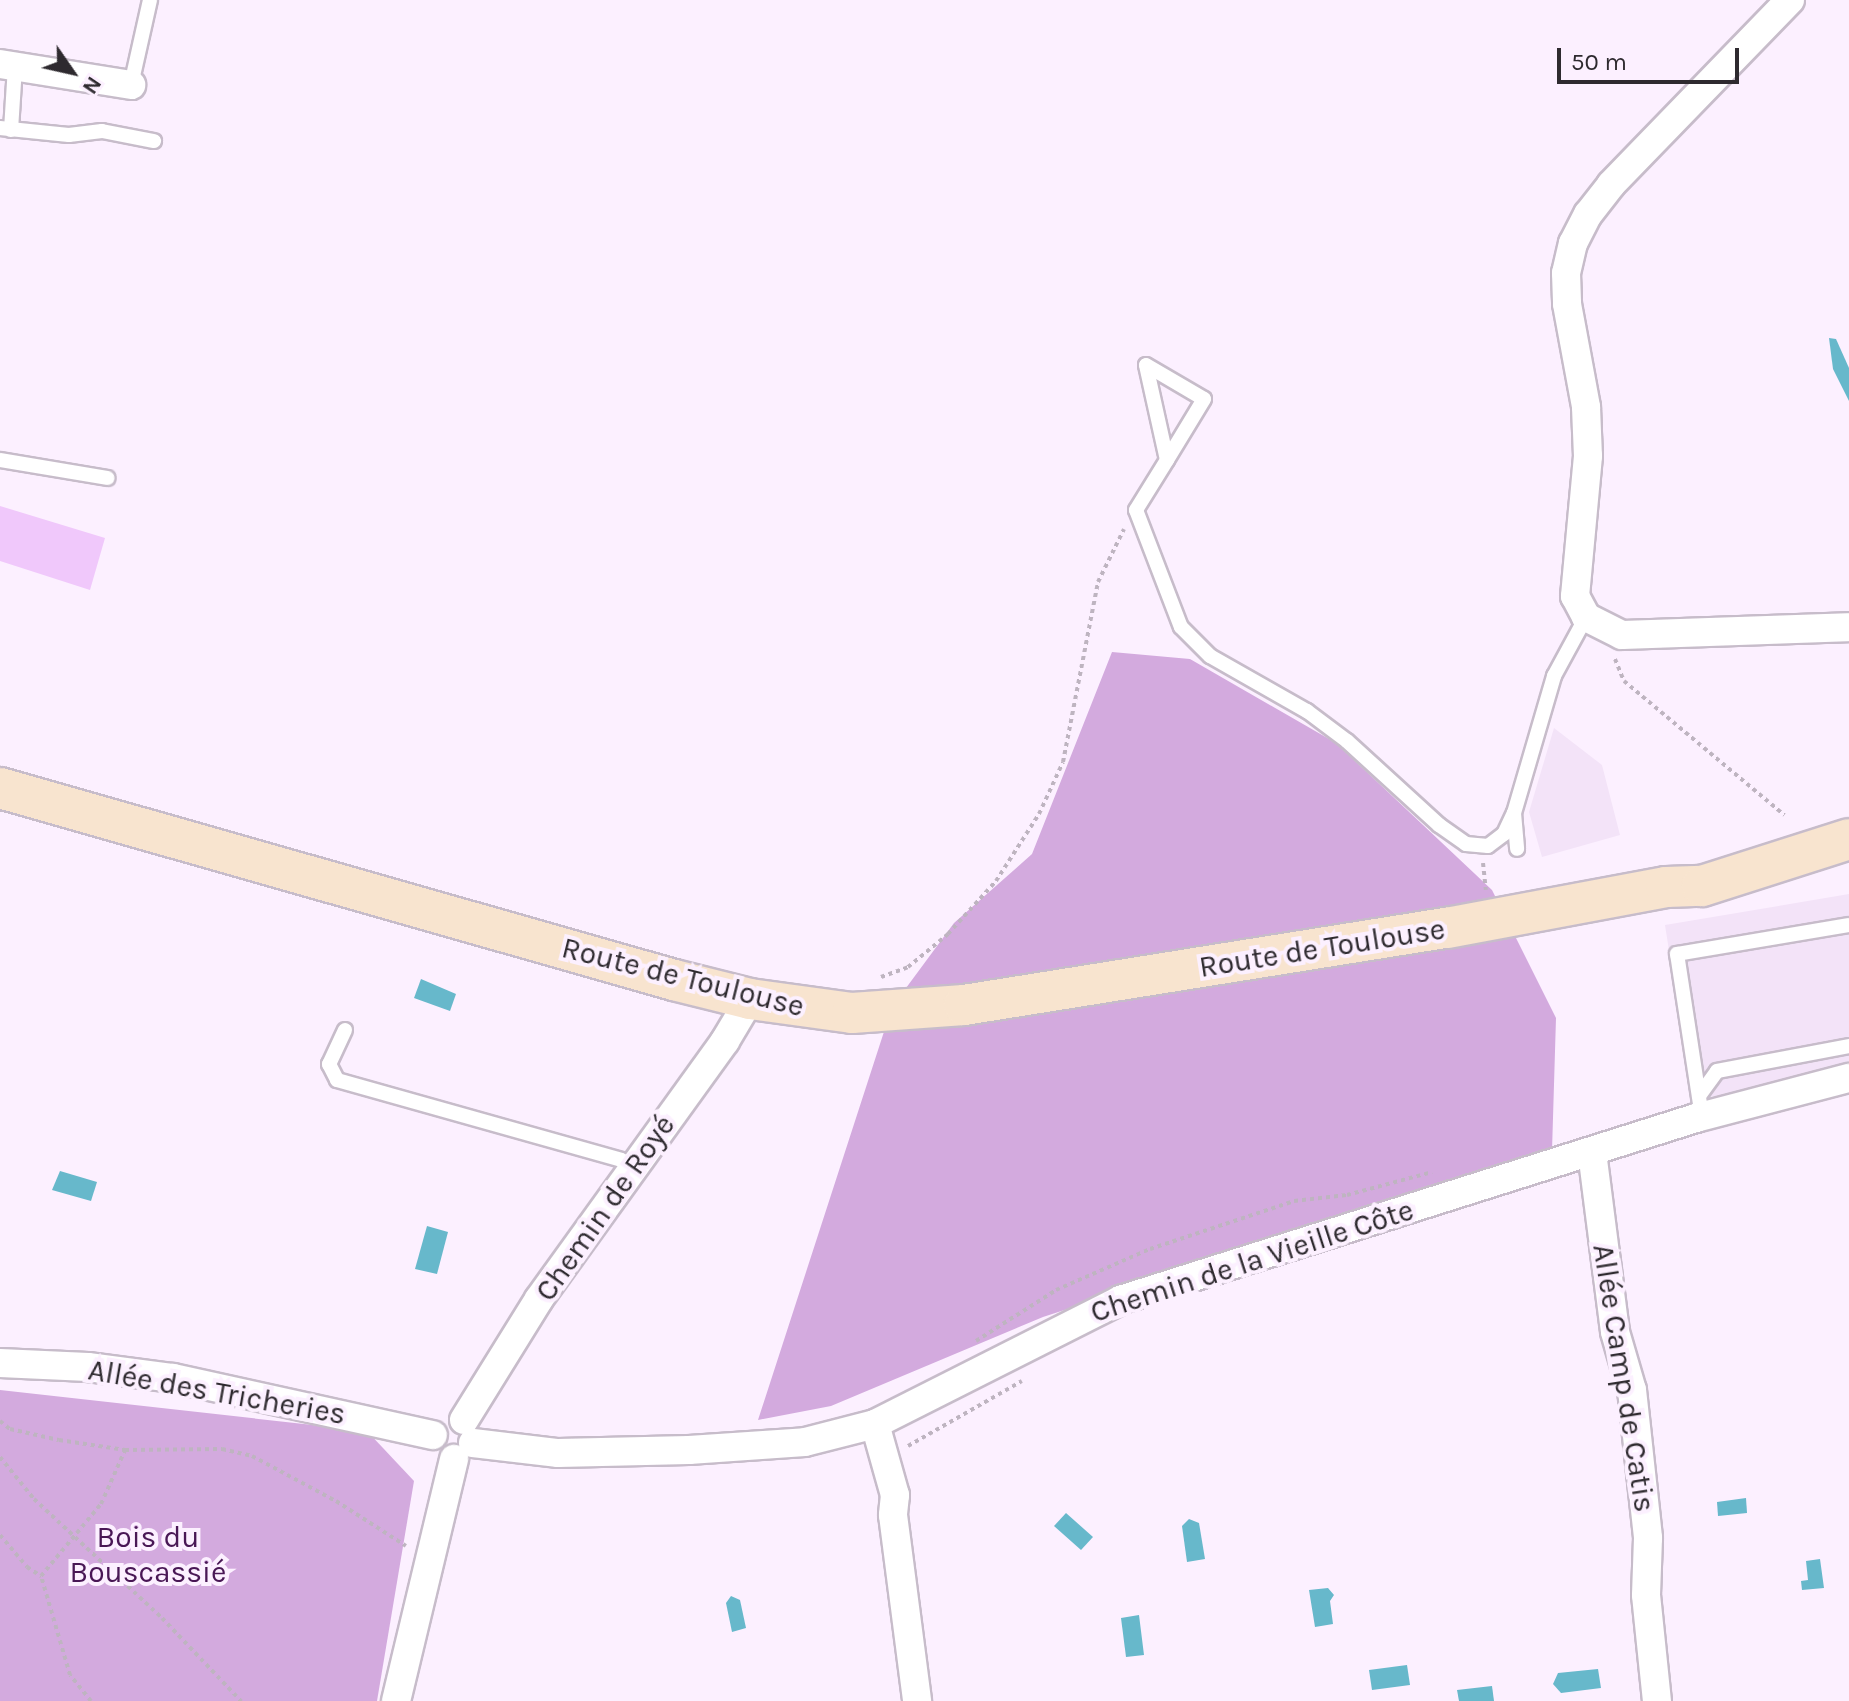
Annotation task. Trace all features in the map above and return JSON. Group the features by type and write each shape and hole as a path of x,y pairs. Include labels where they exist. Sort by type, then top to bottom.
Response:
{"main road":[{"name":"Route de Toulouse","path":"0,788 674,980 750,999 852,1013 902,1012 995,1000 1489,920 1666,887 1702,886 1849,839"},
{"name":"Route de Toulouse","path":"1666,887 1849,814"}],"street":[{"path":"1790,0 1611,185 1588,214 1573,243 1566,273 1567,304 1586,407 1588,456 1575,596 1594,622 1622,635 1849,627"},
{"path":"7,66 131,85"},
{"name":"Chemin de Royé","path":"464,1441 539,1299 725,1041 750,999"},
{"name":"Chemin de la Vieille Côte","path":"464,1441 558,1453 689,1450 805,1442 875,1424 1120,1300 1592,1152 1701,1106 1849,1078"},
{"name":"Allée Camp de Catis","path":"1592,1152 1615,1332 1632,1390 1648,1538 1646,1595 1657,1701"},
{"name":"Allée des Tricheries","path":"0,1363 88,1367 173,1378 433,1435 441,1421 448,1418 464,1441"},
{"path":"875,1424 895,1495 893,1515 917,1701"},
{"path":"396,1701 430,1555 464,1441"}],"lane":[{"path":"131,85 150,0"},
{"path":"7,66 5,129 69,135 102,131 154,141"},
{"path":"1167,460 1146,365 1204,399 1167,460 1136,510 1181,627 1210,656 1307,711 1347,741 1439,825 1466,844 1482,847 1504,834 1514,813 1554,676 1594,622"},
{"path":"0,460 107,478"},
{"path":"1514,813 1517,849"},
{"path":"1701,1106 1677,954 1849,925"},
{"path":"345,1030 329,1064 337,1080 621,1160 632,1168"},
{"path":"1701,1106 1717,1071 1849,1046"}],"path":[{"path":"870,982 908,967 948,934 996,881 1039,814 1063,762 1098,582 1115,542 1136,510"},
{"path":"1594,622 1624,681 1784,815"},
{"path":"1482,847 1489,920"},
{"path":"964,1349 1056,1290 1150,1249 1294,1201 1347,1195 1436,1170"},
{"path":"885,1464 896,1461 894,1454 1011,1390 1033,1372"},
{"path":"0,1421 10,1429 125,1450 222,1449 252,1456 336,1501 408,1548 430,1555"},
{"path":"41,1576 76,1538 101,1504 125,1450"},
{"path":"0,1457 34,1499 173,1629 241,1701"},
{"path":"0,1535 27,1567 41,1576 70,1675 91,1701"}],"shaded area":[{"path":"0,506 105,538 90,590 0,561"},
{"path":"1554,728 1602,765 1620,835 1542,857 1529,812"},
{"path":"1849,894 1849,1067 1762,1090 1692,1099 1665,925"}],"green space":[{"path":"1112,652 1190,659 1336,743 1492,890 1556,1018 1552,1151 1043,1317 831,1406 758,1420 892,1007 954,923 1032,854"},
{"name":"Bois du Bouscassié","path":"0,1390 367,1431 414,1481 377,1701 0,1701"}],"water":[{"path":"1829,338 1836,339 1849,368 1849,401 1833,369"},
{"path":"421,979 456,994 450,1011 414,998"},
{"path":"60,1171 97,1182 91,1201 52,1190"},
{"path":"427,1226 448,1232 437,1274 415,1269"},
{"path":"1746,1498 1747,1513 1718,1516 1717,1502"},
{"path":"1066,1513 1093,1537 1081,1550 1054,1526"},
{"path":"1189,1519 1199,1523 1205,1559 1187,1562 1182,1526"},
{"path":"1820,1559 1824,1588 1802,1590 1801,1581 1808,1580 1806,1561"},
{"path":"1328,1588 1334,1595 1330,1601 1333,1624 1315,1627 1309,1590"},
{"path":"731,1596 740,1600 746,1628 732,1632 726,1603"},
{"path":"1139,1615 1144,1655 1126,1657 1121,1618"},
{"path":"1407,1665 1410,1685 1372,1690 1369,1670"},
{"path":"1598,1669 1601,1688 1561,1693 1553,1684 1558,1673"},
{"path":"1492,1686 1494,1701 1459,1701 1457,1690"}]}
